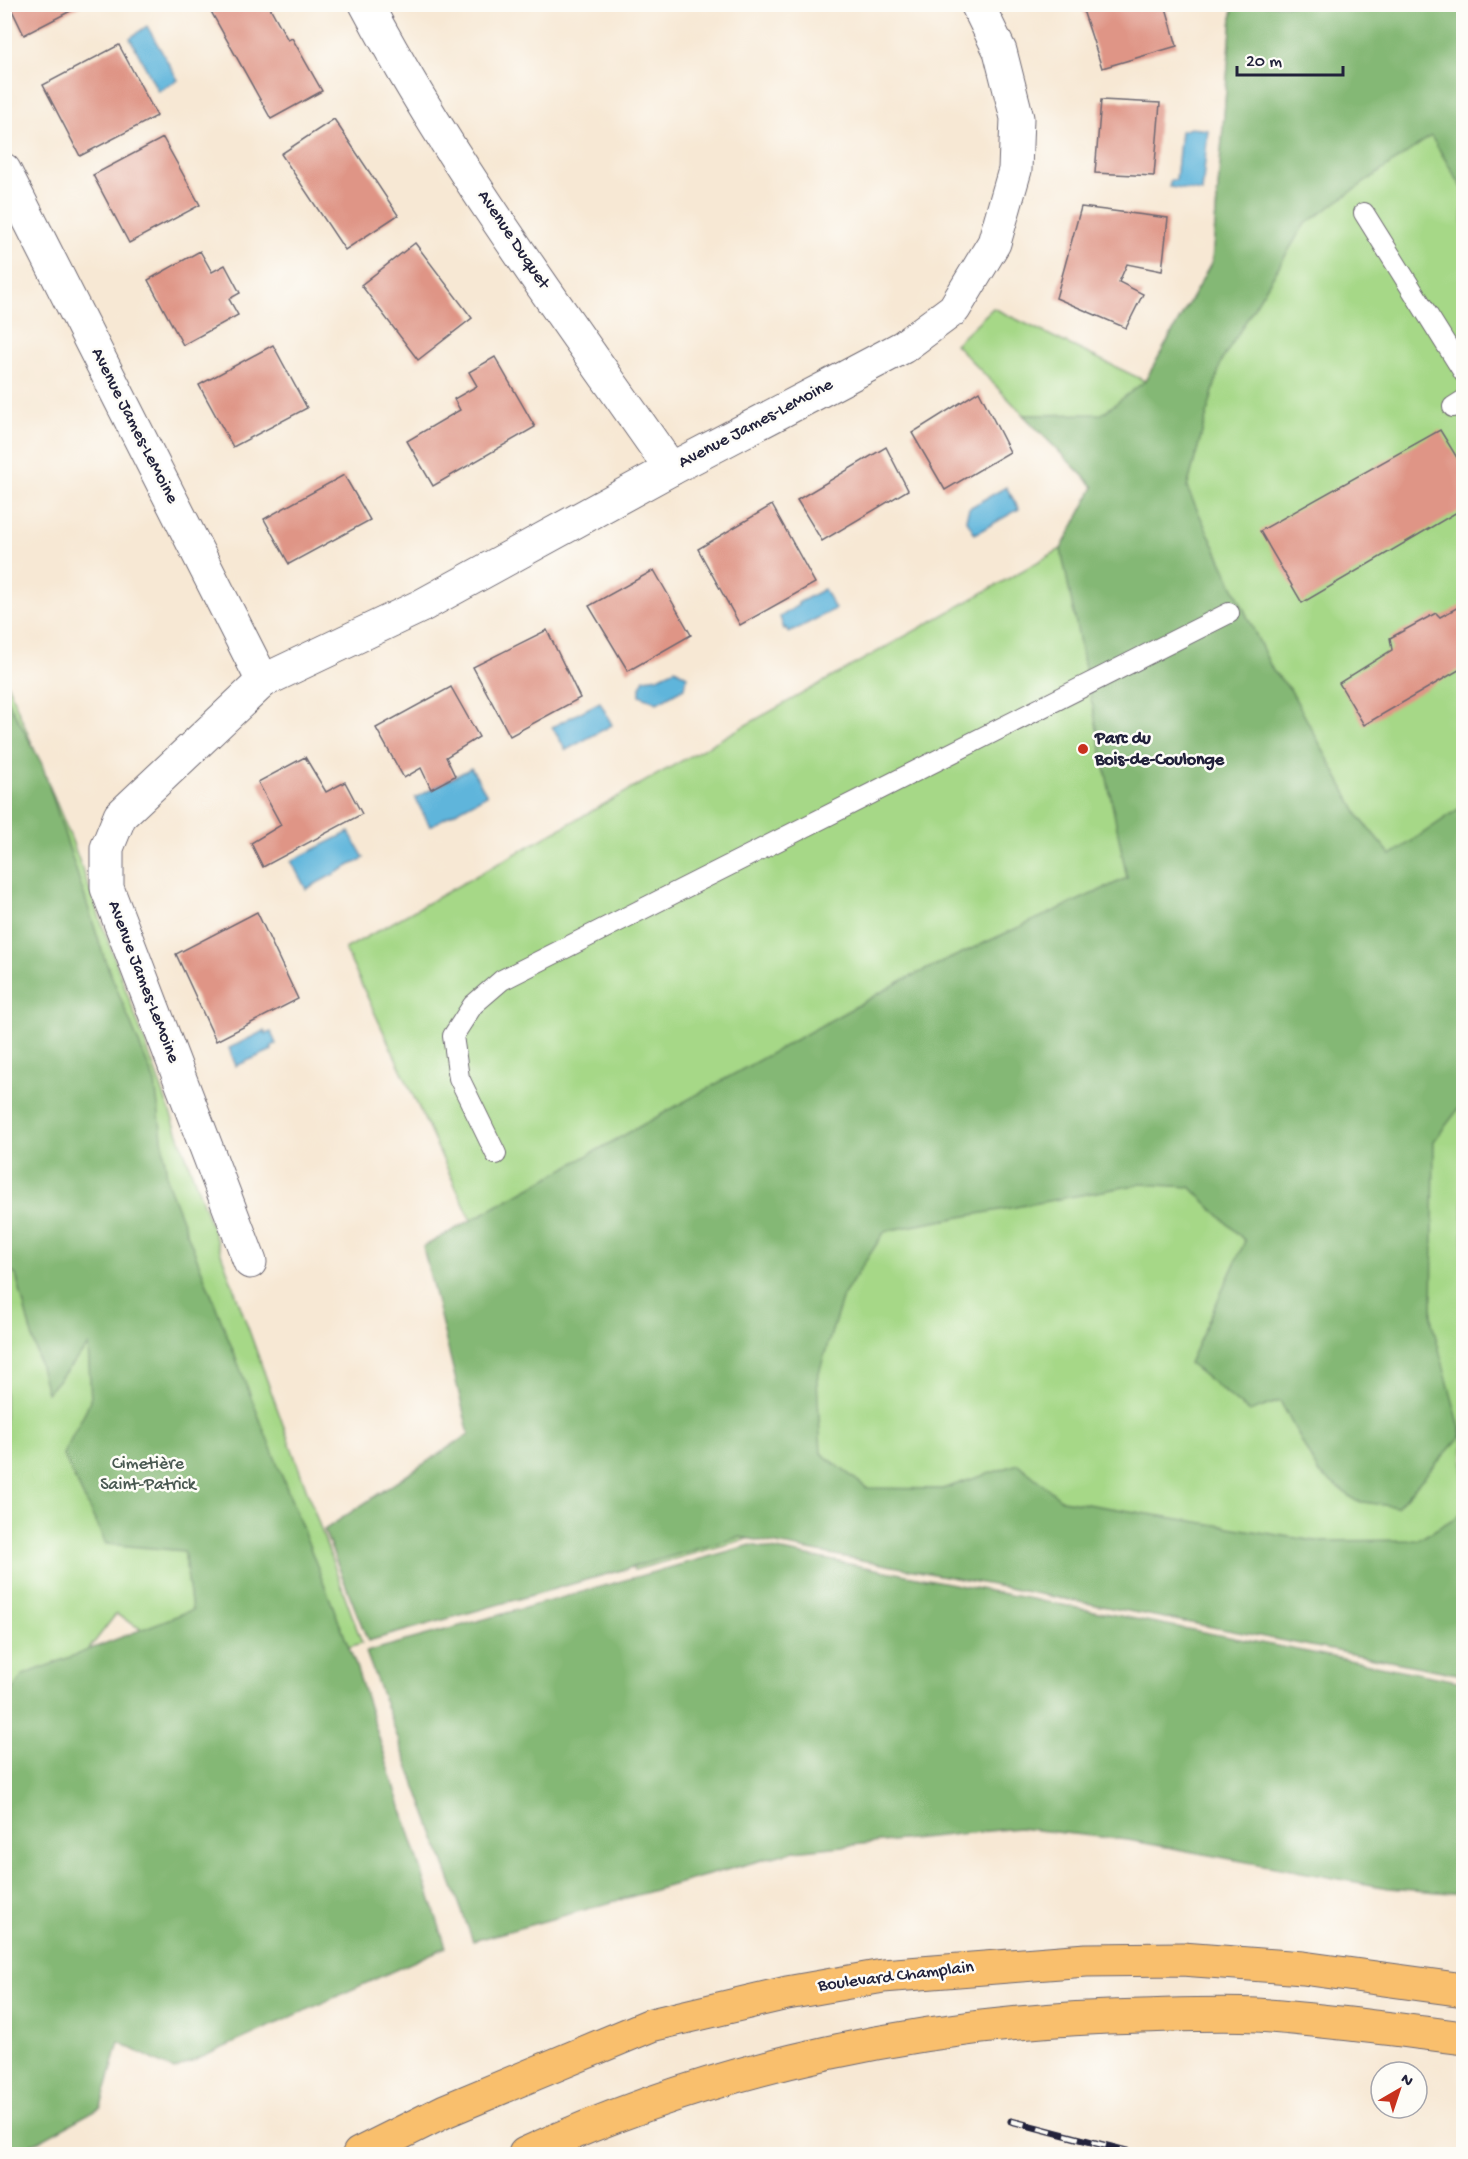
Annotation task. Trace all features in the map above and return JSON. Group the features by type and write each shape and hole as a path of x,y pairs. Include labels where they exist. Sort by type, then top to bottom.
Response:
{"main road":[{"name":"Boulevard Champlain","path":"358,2154 445,2111 651,2025 796,1991 882,1976 1086,1960 1182,1959 1303,1968 1464,1990"},
{"path":"525,2154 597,2122 725,2079 874,2043 978,2027 1080,2017 1256,2015 1464,2038"}],"street":[{"name":"Avenue Duquet","path":"366,4 401,70 506,233 671,469"},
{"name":"Avenue James-LeMoine","path":"250,1262 107,888 108,848 120,816 263,681 421,606 671,469 903,347 954,309 994,243 1015,170 1017,118 1000,51 977,4"},
{"name":"Avenue James-LeMoine","path":"4,170 263,681"}],"lane":[{"path":"1364,213 1464,373"},
{"path":"496,1154 459,1078 453,1036 473,1005 502,980 1229,613"}],"green space":[{"name":"Parc du Bois-de-Coulonge","path":"1233,5 1463,5 1463,1673 754,1537 634,1570 345,949 1061,549 1094,487 955,344 993,308 1145,381 1212,262"},
{"path":"1233,5 1463,5 1463,189 1431,136 1304,225 1221,362 1187,488 1273,671 1290,689 1360,818 1391,855 1463,806 1463,1103 1434,1141 1432,1323 1462,1435 1397,1507 1356,1501 1318,1472 1280,1401 1249,1412 1189,1363 1245,1241 1190,1187 1141,1184 885,1231 843,1296 817,1379 821,1453 867,1488 942,1489 1018,1464 1062,1500 1315,1541 1418,1540 1463,1513 1463,1675 740,1537 368,1641 324,1530 469,1434 423,1247 903,980 1127,878 1061,549 1094,487 1023,415 1102,414 1145,381 1212,262"},
{"name":"Cimetière Saint-Patrick","path":"4,676 71,838 362,1643 229,1682 116,1614 5,1758"},
{"path":"5,696 42,764 105,960 155,1083 168,1184 355,1663 446,1947 174,2070 119,2042 101,2107 15,2154 4,2154 5,1700 23,1675 192,1610 184,1551 106,1544 63,1454 91,1400 88,1346 47,1393 16,1275 5,1267"},
{"path":"751,1545 1463,1682 1463,1894 1388,1888 1128,1840 1018,1828 794,1851 473,1941 366,1652"}],"water":[{"path":"147,26 178,80 158,91 130,38"},
{"path":"1191,128 1208,130 1202,192 1169,187 1171,180 1176,180 1181,131"},
{"path":"1006,487 1019,509 975,534 966,519 969,508"},
{"path":"824,589 835,609 789,633 786,628 784,629 780,617 798,603"},
{"path":"675,669 687,676 684,688 657,703 640,695 640,687 644,679 658,677"},
{"path":"600,702 612,725 566,750 552,727"},
{"path":"471,768 487,795 430,826 415,798"},
{"path":"349,832 364,858 306,889 291,861"},
{"path":"264,1031 266,1034 271,1032 276,1044 271,1047 272,1050 236,1066 229,1048"}],"building":[{"path":"9,4 84,4 24,35"},
{"path":"212,4 268,4 288,40 292,38 322,91 271,119 208,6"},
{"path":"1081,4 1165,4 1177,46 1102,68"},
{"path":"119,45 157,116 80,156 43,85"},
{"path":"1101,100 1160,103 1154,176 1095,173"},
{"path":"334,119 398,215 345,250 281,154"},
{"path":"163,138 200,205 129,243 93,175"},
{"path":"1081,207 1168,218 1162,271 1127,264 1119,282 1143,294 1126,328 1056,298"},
{"path":"415,243 472,318 418,360 361,285"},
{"path":"200,251 212,272 225,265 240,293 229,299 238,315 183,345 148,280"},
{"path":"273,345 307,408 233,447 199,385"},
{"path":"495,357 535,427 433,486 407,441 460,410 454,399 477,386 469,372"},
{"path":"979,391 1010,452 945,490 912,433"},
{"path":"1440,430 1464,469 1464,508 1302,603 1260,531"},
{"path":"886,447 908,490 822,541 797,500"},
{"path":"344,475 370,520 289,564 264,519"},
{"path":"772,505 815,583 740,625 698,549"},
{"path":"654,570 691,635 628,671 589,606"},
{"path":"1464,604 1464,667 1364,725 1339,683 1392,650 1390,638 1436,613 1440,617"},
{"path":"547,630 580,698 510,736 473,667"},
{"path":"451,687 479,737 446,757 455,776 431,789 421,768 404,778 376,728"},
{"path":"305,757 326,792 345,782 362,814 263,867 251,843 281,825 258,782"},
{"path":"257,912 298,999 216,1041 176,954"}],"railway":[{"path":"1011,2121 1138,2154"}],"place":[{"name":"Parc du Bois-de-Coulonge","path":"1083,749"}]}
